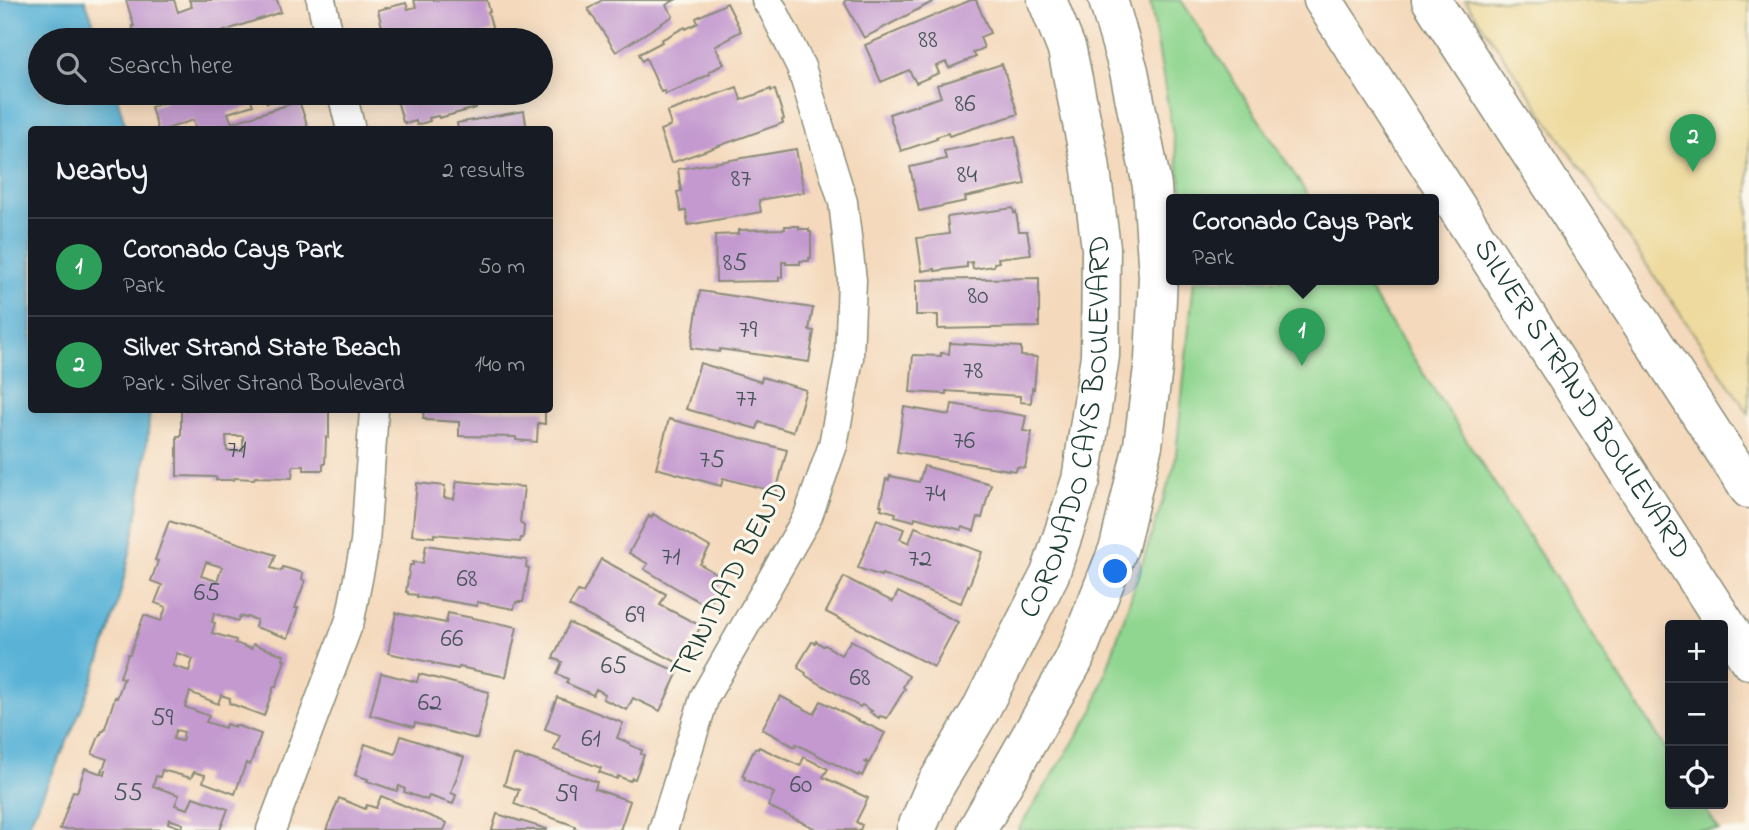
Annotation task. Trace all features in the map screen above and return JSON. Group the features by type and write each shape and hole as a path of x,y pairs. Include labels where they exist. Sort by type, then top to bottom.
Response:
{"main road":[{"name":"CORONADO CAYS BOULEVARD","path":"916,830 934,788 980,711 1050,574 1081,480 1100,356 1101,248 1090,162 1067,50 1047,0"},
{"name":"CORONADO CAYS BOULEVARD","path":"977,830 1074,660 1119,547 1143,445 1154,360 1158,277 1152,186 1129,71 1108,0"},
{"name":"SILVER STRAND BOULEVARD","path":"1323,0 1749,660"},
{"path":"1431,0 1749,489"}],"street":[{"path":"321,0 327,28"},
{"name":"TRINIDAD BEND","path":"663,830 705,696 808,516 833,445 849,358 852,281 843,202 802,67 766,0"},
{"path":"345,105 350,126"},
{"path":"271,830 350,620 365,543 374,413"}],"green space":[{"path":"1150,0 1181,0 1307,194 1183,194"},
{"path":"1193,285 1366,285 1665,747 1665,809 1705,809 1719,830 1018,830 1093,711 1175,464"}],"sand":[{"path":"1465,0 1749,0 1749,414"}],"water":[{"path":"0,0 85,0 96,28 28,28 28,105 119,105 125,126 28,126 28,413 150,413 138,512 124,580 105,646 70,736 26,830 0,830"}],"building":[{"path":"126,0 174,0 178,12 192,7 189,0 277,0 281,12 233,28 133,28"},
{"path":"414,0 487,0 492,28 382,28 378,10 406,3 408,9 416,7"},
{"path":"602,0 675,0 666,5 673,16 616,52 588,9"},
{"path":"936,0 864,38 844,2"},
{"path":"976,0 990,33 980,37 984,48 973,53 976,57 949,68 946,62 936,66 939,73 916,83 909,70 881,82 865,45"},
{"path":"727,3 741,31 715,46 724,64 686,86 665,94 664,91 661,92 646,58 642,61 639,54 685,27 686,29 698,23 696,18"},
{"path":"1002,64 1018,114 949,136 948,133 901,151 889,114 941,97 937,85"},
{"path":"737,87 741,100 775,90 783,123 671,163 660,130 671,126 667,112"},
{"path":"253,105 228,113 232,123 287,105 300,105 308,126 195,126 193,120 176,126 157,126 151,107"},
{"path":"398,105 475,105 476,108 429,118 430,121 417,125 416,121 405,124"},
{"path":"524,111 526,126 457,126 457,123"},
{"path":"1015,136 1025,184 965,197 966,201 919,211 910,167 946,159 944,151"},
{"path":"796,149 804,192 759,200 761,212 688,225 686,210 681,212 677,192 681,191 678,169"},
{"path":"1013,208 1019,231 1027,231 1031,254 998,258 999,262 994,263 994,266 973,269 972,262 967,263 967,267 922,271 917,238 949,234 947,217"},
{"path":"785,226 809,229 809,261 800,261 800,264 782,262 782,277 779,277 779,281 716,282 715,235 738,234 738,230 785,229"},
{"path":"1039,278 1039,327 938,329 938,315 916,315 916,280"},
{"path":"700,291 813,308 809,330 814,331 809,362 720,349 719,352 691,348"},
{"path":"950,343 1021,347 1021,356 1037,357 1031,403 1020,402 1020,396 946,391 946,394 910,392 913,355 949,354"},
{"path":"700,363 761,382 762,377 806,390 793,432 759,422 757,429 686,409"},
{"path":"952,404 1026,416 1023,431 1032,432 1025,468 1017,467 1016,471 897,452 904,407 950,415"},
{"path":"181,413 329,413 329,438 326,437 323,470 304,470 304,466 293,466 292,478 216,480 216,477 177,476 177,436 181,436","holes":["226,436 243,436 243,451 227,451"]},
{"path":"424,413 545,413 545,424 538,423 537,442 516,440 516,437 459,436 459,422 423,418"},
{"path":"669,419 787,450 776,492 723,478 721,486 656,468"},
{"path":"924,466 991,484 982,518 978,517 974,531 915,517 914,521 881,509 886,479 889,480 890,476 919,482"},
{"path":"457,481 524,487 520,522 524,526 520,542 434,534 434,537 412,535 417,483 445,486 444,498 454,499"},
{"path":"653,514 710,547 700,564 725,579 708,607 644,569 648,564 629,553 649,516 651,518"},
{"path":"877,519 904,529 900,539 909,543 915,527 982,552 961,603 858,568"},
{"path":"169,521 276,555 271,568 281,571 283,567 303,573 302,579 305,581 288,638 255,627 257,620 240,616 238,621 214,613 212,633 236,640 235,643 251,649 253,644 284,655 285,660 264,716 229,703 230,698 221,695 218,704 190,692 185,707 209,716 206,722 225,728 226,724 235,725 261,734 250,765 246,763 235,794 203,782 205,775 194,772 191,778 162,770 160,777 156,776 153,786 179,795 175,805 188,809 193,797 228,809 220,830 60,829 73,791 77,792 85,768 105,775 106,771 102,771 107,759 92,754 100,734 104,731 115,697 117,698 124,678 120,677 128,654 144,615 161,621 166,607 155,603 162,585 151,581 158,561 155,560","holes":["206,562 222,567 217,581 201,576","177,653 193,659 189,671 173,666","176,730 184,732 182,741 173,739","169,819 183,824 182,828 168,823"]},
{"path":"426,545 527,560 526,567 529,568 523,602 516,602 514,609 477,602 477,606 408,594 406,592 410,565 413,565 413,562 423,563"},
{"path":"601,559 666,594 660,605 701,626 680,664 569,606 578,591 583,593"},
{"path":"844,577 893,602 898,592 958,622 934,667 826,612"},
{"path":"396,613 446,623 448,613 517,627 506,677 388,653"},
{"path":"569,623 678,672 660,711 633,698 627,710 603,699 605,694 596,689 593,695 566,683 568,679 557,674 562,662 553,658"},
{"path":"851,640 909,676 903,687 905,689 887,718 879,718 862,705 860,707 805,675 806,673 798,668 812,642 825,645 841,655"},
{"path":"381,673 417,682 419,674 489,692 477,739 370,715"},
{"path":"780,696 814,714 821,701 885,733 869,763 865,762 868,764 862,776 796,744 795,747 762,729"},
{"path":"557,697 623,723 617,738 642,750 641,754 644,755 635,779 630,781 618,776 617,779 599,772 601,768 554,750 560,735 545,729"},
{"path":"401,736 464,757 451,793 456,795 453,804 429,796 427,800 404,792 405,789 399,786 397,791 355,775 365,744 395,754"},
{"path":"759,747 800,766 804,757 828,769 823,777 868,798 856,822 862,825 860,830 818,830 768,806 774,793 742,776 755,748"},
{"path":"514,755 597,782 595,789 630,801 620,830 580,830 514,804 519,790 504,785"},
{"path":"381,796 447,823 444,830 326,830 339,798 365,809 367,805 376,808"},
{"path":"497,814 547,829 547,830 492,830"}],"place":[{"name":"Silver Strand State Beach","path":"1693,172"},
{"name":"Coronado Cays Park","path":"1302,366"}]}
